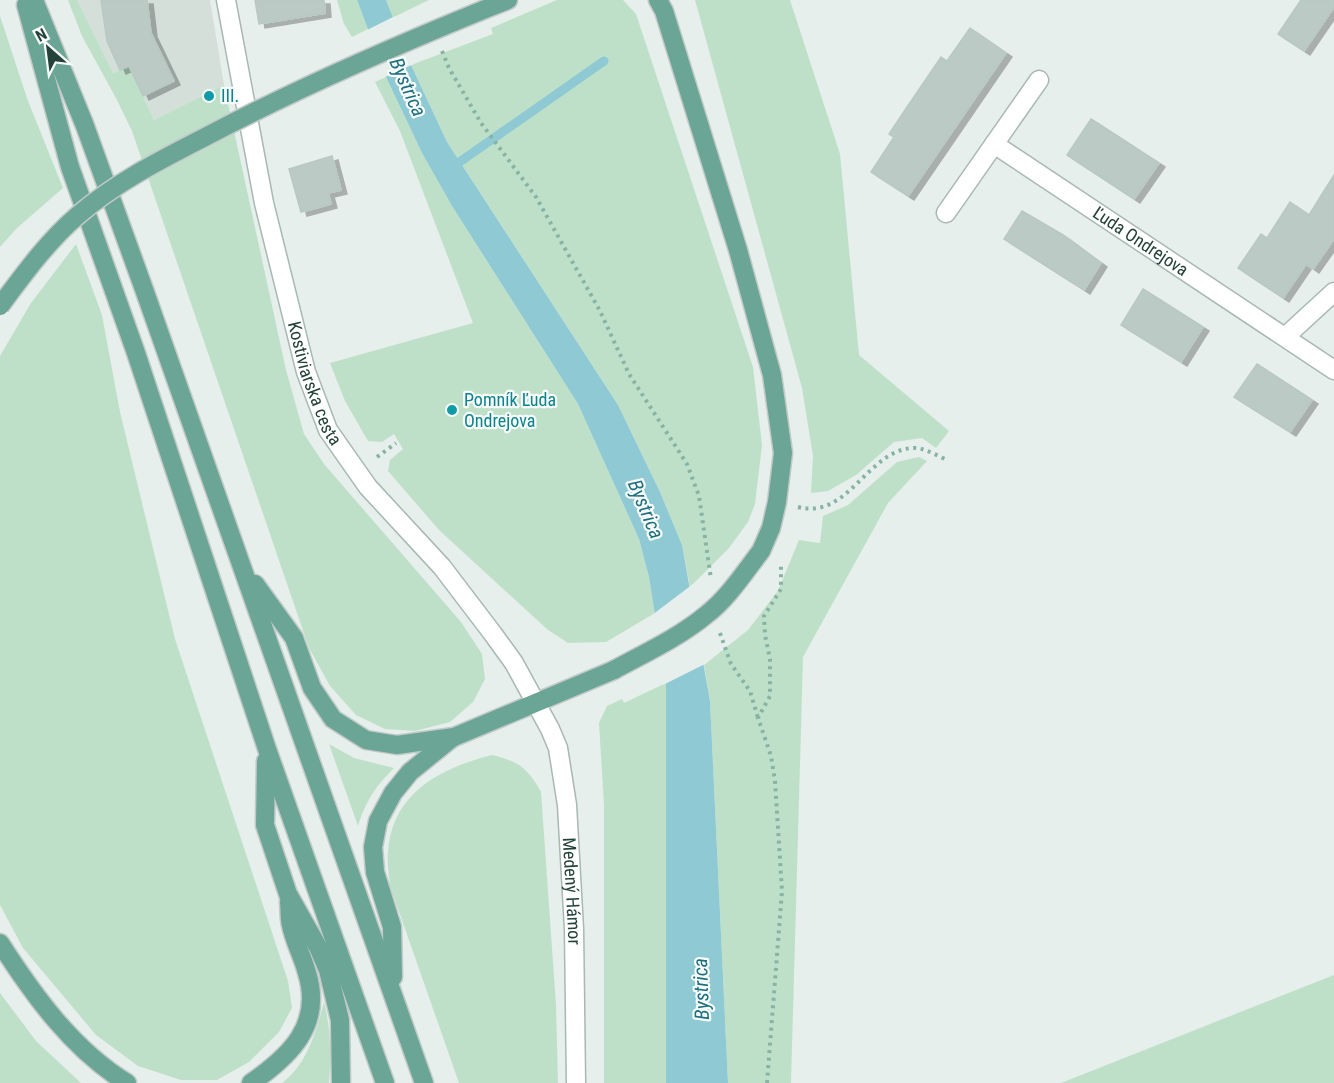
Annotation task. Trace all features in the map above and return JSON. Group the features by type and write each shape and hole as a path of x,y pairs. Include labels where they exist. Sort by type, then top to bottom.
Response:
{"main road":[{"path":"24,0 70,167 136,353 267,749 385,1083"},
{"path":"34,0 85,126 424,1083"},
{"path":"0,306 36,258 77,216 117,186 157,162 253,112 405,42 508,0"},
{"path":"242,565 294,638 312,688 333,719 366,740 397,745 454,737 614,670 669,640 707,615 736,585 760,551 771,528 777,502 783,453 772,375 728,219 664,11 658,0"},
{"path":"393,994 392,927 375,872 373,847 378,821 393,793 410,772 454,737"},
{"path":"267,749 265,825 288,894 318,947 328,970 340,1020 341,1083"},
{"path":"251,1083 279,1063 305,1031 313,1004 308,976 291,925 288,894"},
{"path":"0,943 21,975 75,1043 111,1074 127,1083"}],"street":[{"name":"Kostiviarska cesta","path":"226,0 264,203 306,372 328,430 368,488 442,567 514,663 536,704"},
{"path":"946,213 1039,80"},
{"name":"Ľuda Ondrejova","path":"994,144 1334,370"},
{"path":"1285,337 1334,292"},
{"name":"Medený Hámor","path":"536,704 558,748 567,805 574,929 576,1083"}],"path":[{"path":"440,47 449,68 481,123 536,197 600,311 629,374 687,464 699,496 713,590"},
{"path":"777,502 820,509 847,494 882,461 897,451 915,447 947,460"},
{"path":"758,718 770,696 770,659 764,616 781,589 782,563"},
{"path":"718,624 731,664 750,691 771,756 775,782 782,891 766,1083"}],"shaded area":[{"path":"77,0 210,0 224,85 154,120 129,66 113,73"}],"green space":[{"path":"68,0 77,0 113,73 129,66 154,120 224,85 286,370 304,434 324,464 461,622 482,654 485,679 473,702 450,722 415,731 385,729 356,715 330,686 309,648 132,131 82,36"},
{"path":"337,0 357,0 368,29 352,37 344,24"},
{"path":"386,0 429,0 392,18"},
{"path":"557,0 623,0 636,14 753,367 762,445 755,504 748,522 729,548 690,587 682,545 660,492 618,405 447,142 411,65 493,34 491,28"},
{"path":"695,0 790,0 840,154 859,355 949,431 936,448 922,438 894,442 856,475 828,491 811,493 813,456 802,388"},
{"path":"0,16 28,101 63,188 17,228 0,247"},
{"path":"386,77 422,153 452,206 578,404 639,539 655,613 606,642 568,643 548,630 439,530 388,471 390,460 403,449 394,434 382,442 368,441 345,401 330,363 473,323 400,131 375,82"},
{"path":"76,244 102,315 120,412 175,639 288,981 292,1008 279,1032 249,1062 217,1080 181,1080 138,1066 96,1035 23,948 0,905 0,356 31,303"},
{"path":"919,457 927,461 888,503 803,657 791,1083 728,1083 710,701 704,665 748,630 778,591 799,540 820,543 823,516 848,505 897,462"},
{"path":"666,683 666,1083 604,1083 604,805 599,723 607,706 622,699 624,703"},
{"path":"329,744 354,758 394,768 372,795 358,826"},
{"path":"492,755 516,763 527,771 541,792 556,1005 558,1083 459,1083 390,886 388,857 391,832 398,814 409,799 437,776 473,760"},
{"path":"1334,975 1334,1083 1061,1083"},
{"path":"0,993 36,1041 81,1083 0,1083"},
{"path":"324,1002 330,1042 329,1083 282,1083 298,1067 310,1046"}],"water":[{"name":"Bystrica","path":"357,0 386,0 411,65 447,142 618,405 660,492 682,545 710,701 728,1083 666,1083 666,683 649,577 639,539 578,404 452,206 422,153 386,77"}],"pier":[{"path":"395,16 414,64 383,78 365,31"},
{"path":"693,584 707,663 663,685 652,615"}],"building":[{"path":"101,0 147,0 151,33 174,81 143,96 129,66 120,70 107,41"},
{"path":"255,0 324,0 325,13 259,24"},
{"path":"1301,0 1334,0 1334,7 1304,51 1278,34"},
{"path":"970,28 1006,53 908,196 871,172 894,137 889,134 941,57 947,61"},
{"path":"1091,119 1159,163 1134,199 1067,155"},
{"path":"332,156 341,190 328,193 331,204 301,212 289,169"},
{"path":"1334,175 1334,239 1313,269 1306,264 1283,298 1238,268 1261,234 1267,238 1290,202 1309,215"},
{"path":"1022,211 1063,235 1101,263 1084,290 1004,239"},
{"path":"1143,289 1203,327 1181,362 1121,325"},
{"path":"1257,364 1312,400 1290,432 1234,397"}],"waterway":[{"path":"451,168 604,61"}],"place":[{"name":"III.","path":"209,96"},
{"name":"Pomník Ľuda Ondrejova","path":"452,410"}]}
